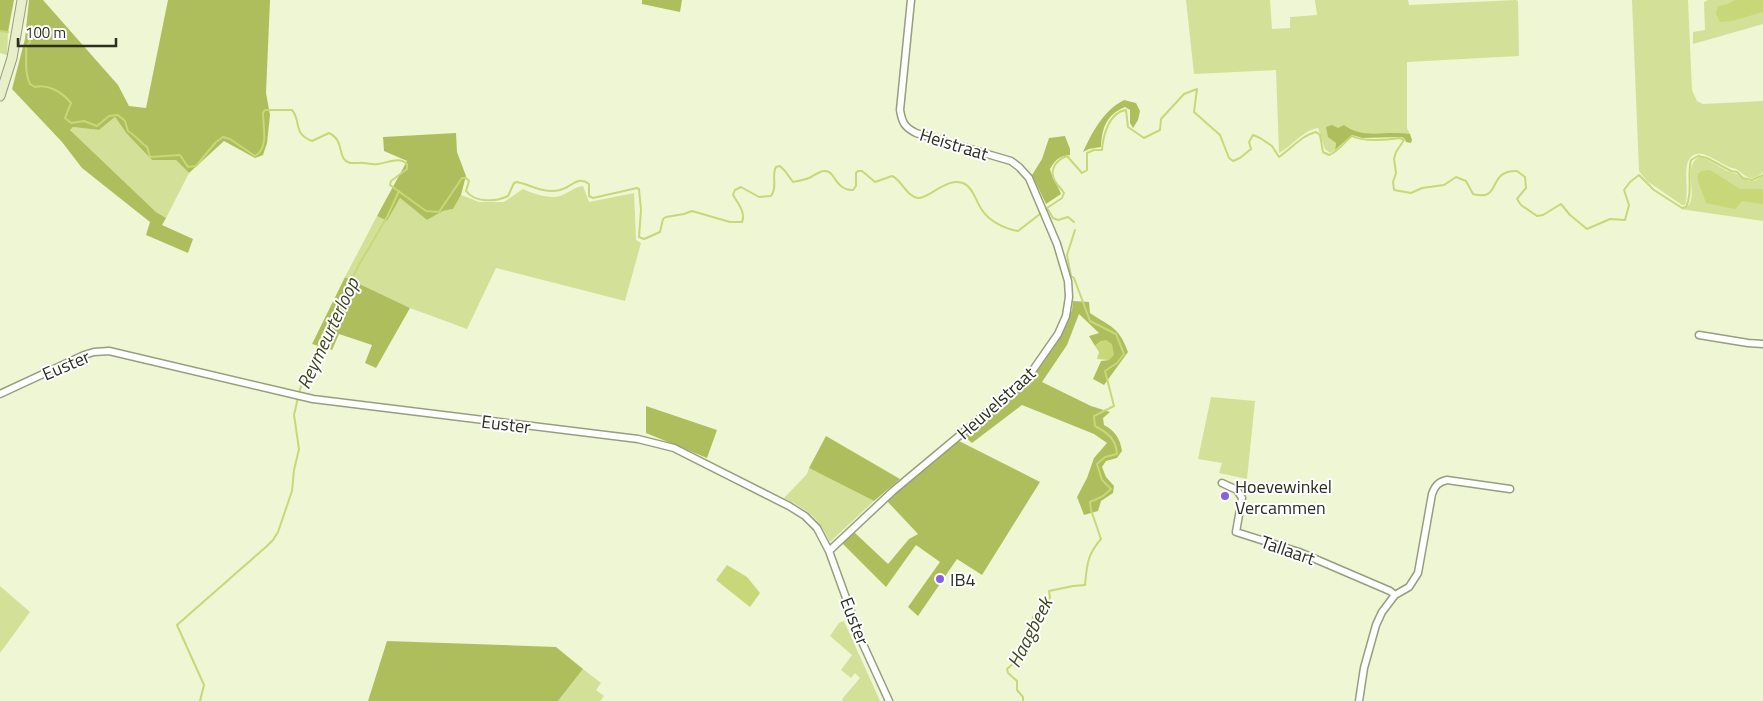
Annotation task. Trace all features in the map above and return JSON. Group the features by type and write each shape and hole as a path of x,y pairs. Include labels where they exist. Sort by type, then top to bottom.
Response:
{"main road":[{"path":"0,96 12,58 22,0"}],"street":[{"name":"Heistraat","path":"912,0 900,110 902,122 907,129 916,133 1011,161 1020,167 1029,178 1044,211"},
{"name":"Heuvelstraat","path":"829,551 893,491 1026,380 1052,343 1066,316 1069,297 1068,281 1057,244 1044,211"},
{"path":"1699,335 1763,344"},
{"name":"Euster","path":"0,394 84,355 109,351 313,399 658,443 683,452 790,506 805,516 817,528 829,551 862,642 889,701"},
{"path":"1359,701 1364,668 1376,625 1382,612 1395,595 1409,587 1418,574 1435,486 1447,480 1510,489"},
{"name":"Tallaart","path":"1222,483 1238,490 1242,498 1236,532 1299,552 1390,591 1395,595"}],"shaded area":[{"path":"0,0 14,0 8,32 0,31"},
{"path":"29,0 43,0 118,85 129,106 146,108 168,0 270,0 266,93 270,115 267,143 263,155 255,158 224,141 189,173 176,160 152,160 127,134 115,117 99,130 73,127 70,130 156,212 166,218 162,225 193,239 188,253 146,235 150,222 82,168 62,142 12,89 25,39"},
{"path":"642,0 682,0 680,12 642,4"},
{"path":"1186,0 1270,0 1272,29 1290,28 1290,17 1317,15 1315,0 1408,0 1409,5 1516,0 1518,1 1519,56 1407,62 1407,128 1410,134 1364,134 1338,128 1328,130 1336,143 1335,150 1330,153 1325,149 1318,128 1302,135 1279,153 1276,70 1194,74"},
{"path":"1632,0 1688,0 1692,90 1697,101 1703,104 1763,101 1763,172 1761,174 1753,178 1749,177 1709,156 1696,154 1692,156 1687,165 1686,199 1685,205 1682,205 1647,181 1639,171"},
{"path":"1708,0 1763,0 1763,24 1693,44 1693,32 1705,30 1704,2"},
{"path":"1735,0 1763,0 1763,12 1732,21 1720,22 1716,14 1718,6"},
{"path":"0,31 8,32 7,55 0,53"},
{"path":"1124,100 1136,103 1140,111 1138,120 1133,128 1130,123 1130,110 1125,107 1113,114 1106,123 1102,134 1101,147 1083,152 1104,116"},
{"path":"115,117 127,134 152,160 176,160 189,173 166,218 156,212 70,130 73,127 99,130"},
{"path":"1332,125 1338,128 1344,125 1352,130 1367,133 1410,134 1412,140 1411,143 1406,142 1402,137 1362,138 1352,135 1335,150 1336,143 1328,137 1326,127"},
{"path":"456,133 457,152 466,176 461,195 453,209 443,211 427,220 400,198 387,221 377,216 407,161 384,151 383,137"},
{"path":"1065,136 1070,149 1070,155 1058,159 1050,169 1061,194 1046,204 1032,175 1042,159 1049,138"},
{"path":"1699,157 1749,181 1754,181 1763,176 1763,221 1680,209 1687,206 1691,201 1691,169 1693,162"},
{"path":"1710,170 1740,189 1763,189 1763,204 1742,201 1735,209 1706,203 1698,181 1698,174 1702,171"},
{"path":"583,186 589,202 634,193 636,240 641,243 625,301 496,268 467,329 410,308 345,277 377,216 387,221 400,198 427,220 443,211 453,209 461,195 479,202 504,202 523,189 532,193 556,197"},
{"path":"345,277 410,308 376,368 365,363 372,345 339,334 332,350 312,344"},
{"path":"1073,301 1089,302 1090,313 1118,332 1128,352 1104,385 1093,379 1101,361 1109,360 1101,341 1095,346 1089,336 1099,333 1079,314 1067,345 1042,382 1091,406 1110,412 1103,418 1104,425 1114,432 1120,442 1122,451 1117,458 1106,461 1102,467 1106,477 1114,486 1113,493 1101,501 1098,511 1084,515 1077,497 1087,478 1094,458 1107,443 1094,434 1022,405 972,443 965,437 1032,378 1054,347 1072,310"},
{"path":"1106,340 1112,344 1114,355 1109,360 1097,359 1099,352 1095,346 1101,341"},
{"path":"1211,397 1255,401 1247,479 1219,473 1222,463 1198,459"},
{"path":"646,406 717,430 707,458 646,433"},
{"path":"826,436 900,479 874,501 809,468"},
{"path":"959,441 1040,482 982,575 957,559 918,616 908,607 940,562 916,545 886,587 842,543 854,532 888,564 909,539 918,534 886,500"},
{"path":"809,468 874,501 830,542 812,515 784,498 807,474"},
{"path":"727,565 747,577 760,593 750,607 716,580"},
{"path":"0,586 30,612 0,653"},
{"path":"844,621 880,701 843,701 842,699 860,678 855,673 851,678 841,670 852,655 830,636 839,623"},
{"path":"387,641 556,647 583,669 558,701 368,701"},
{"path":"583,669 601,683 596,690 604,696 600,701 558,701"}],"waterway":[{"path":"0,31 8,32"},
{"path":"28,37 30,42 26,47 26,66 30,84 35,87 50,88 59,92 67,99 71,103 65,118 71,123 84,121 97,126 109,116 118,115 125,121 128,131 147,147 150,157 180,155 188,167 196,166 216,142 223,137 230,139 255,156 259,153 264,143 263,113 265,110 292,110 300,131 306,138 312,141 329,133 337,140 343,158 350,163 375,164 400,160 407,164 407,169 391,181 390,185 426,211 439,212 462,178 466,178 469,181 466,191 470,195 486,200 508,196 514,183 517,182 543,190 554,191 564,189 577,181 581,181 589,184 589,196 593,198 637,188 639,189 641,210 639,237 644,239 660,232 663,219 666,217 692,211 730,222 742,222 743,215 733,195 735,190 741,187 759,197 771,196 774,189 775,170 776,167 780,166 793,182 807,179 822,171 828,171 842,187 853,190 856,186 856,173 858,171 862,171 875,182 892,176 910,194 918,198 946,185 959,182 971,189 980,207 989,218 1003,226 1018,231 1040,214"},
{"path":"1074,222 1068,217 1058,220 1053,218 1047,208 1062,198 1064,193 1053,175 1055,165 1060,159 1067,156 1082,173 1087,170 1087,153 1094,150 1102,150 1108,125 1115,115 1126,110 1128,127 1144,138 1160,130 1161,119 1184,94 1197,89 1194,112 1220,135 1229,158 1233,161 1251,149 1249,142 1253,135 1272,146 1279,157 1301,139 1316,132 1320,135 1323,152 1329,155 1352,136 1368,140 1400,138 1404,140 1394,159 1396,173 1393,182 1394,190 1411,193 1422,188 1444,185 1456,177 1466,181 1473,194 1482,195 1488,194 1492,190 1501,175 1517,171 1525,177 1526,188 1517,199 1521,205 1537,216 1543,215 1561,204 1570,215 1587,229 1610,219 1625,220 1629,205 1624,190 1639,175 1654,190 1682,208 1686,207 1689,196 1691,160 1698,156 1707,158 1731,171 1737,172 1743,178 1752,180 1763,175"},
{"name":"Reymeurterloop","path":"200,701 204,685 177,625 267,546 278,532 292,491 299,449 294,415 300,389 324,332 360,263 387,217 399,191"},
{"name":"Haagbeek","path":"1023,701 1023,697 1017,690 1017,681 1008,673 1007,669 1021,652 1033,617 1040,614 1050,598 1049,591 1085,585 1088,560 1101,539 1090,502 1103,496 1111,489 1102,480 1097,464 1105,457 1117,454 1113,440 1104,431 1095,426 1094,416 1114,406 1105,371 1117,363 1124,354 1116,334 1090,321 1074,278 1071,276 1067,255 1075,230"}],"place":[{"name":"Hoevewinkel Vercammen","path":"1225,496"},
{"name":"IB4","path":"940,579"}]}
